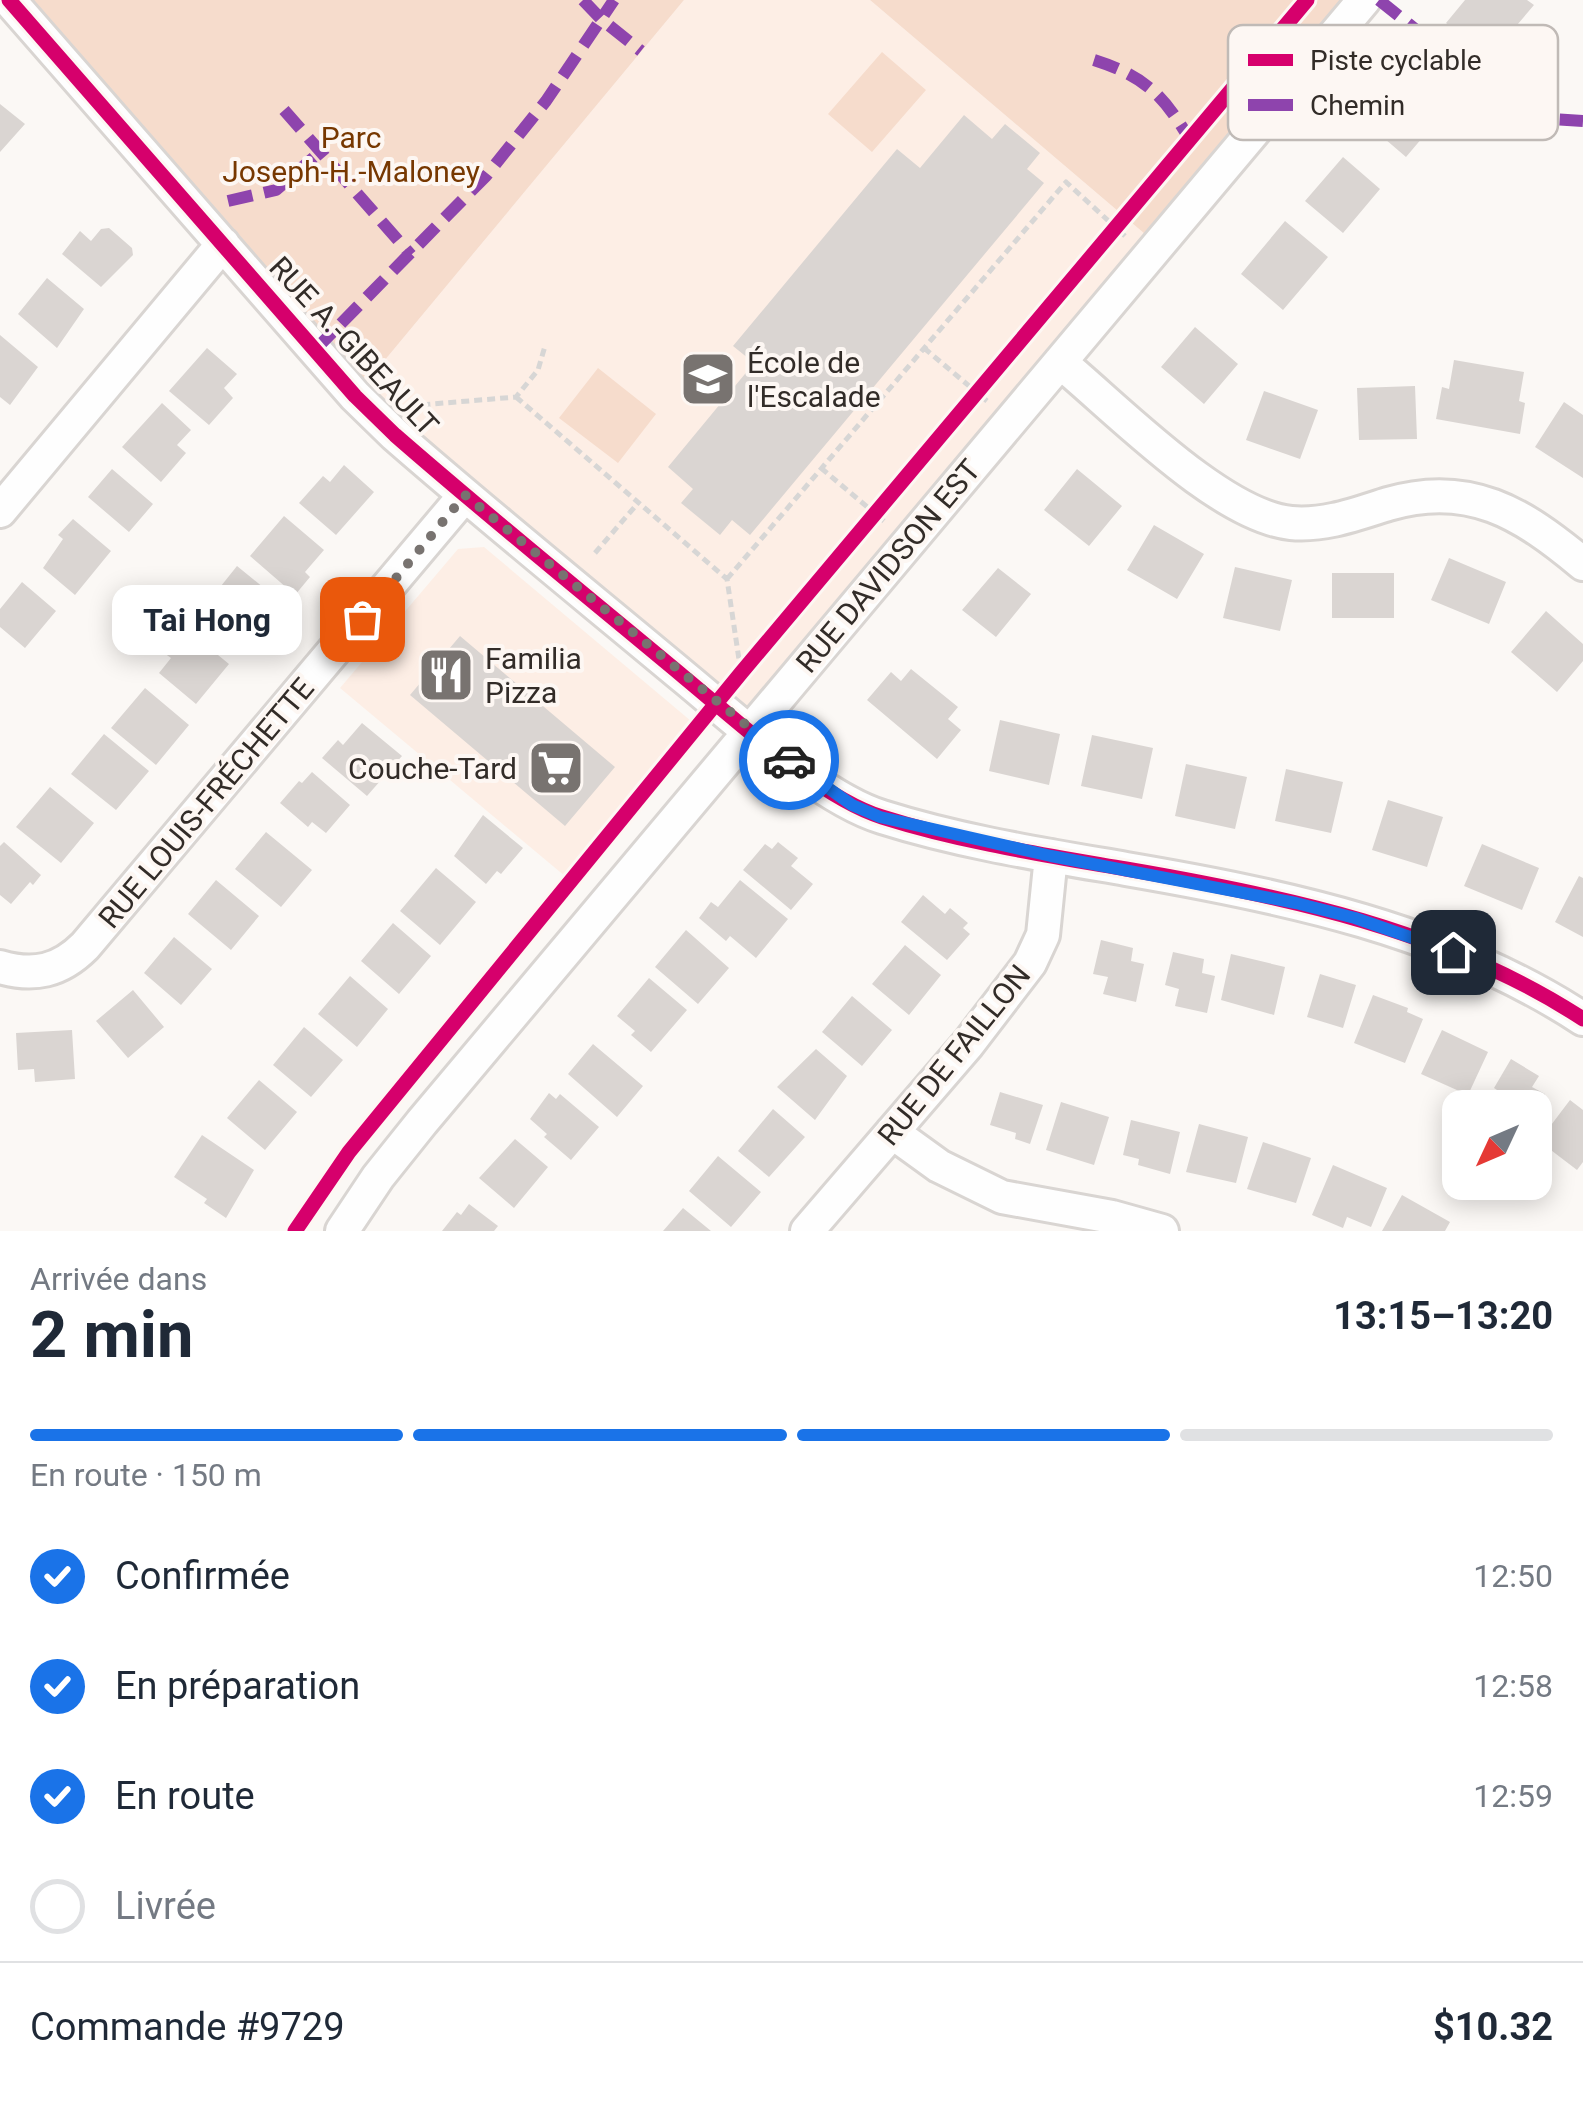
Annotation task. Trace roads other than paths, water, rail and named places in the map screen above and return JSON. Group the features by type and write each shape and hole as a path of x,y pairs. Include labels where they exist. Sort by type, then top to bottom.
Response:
{"street":[{"name":"RUE A.-GIBEAULT","path":"9,0 355,396 395,435 748,730 852,805 880,817 1051,856 1180,878 1355,918 1486,964 1583,1019"},
{"name":"RUE DAVIDSON EST","path":"1343,25 1364,0"},
{"name":"RUE DAVIDSON EST","path":"342,1231 422,1122 1247,140"},
{"path":"0,511 223,244"},
{"path":"1060,362 1194,475 1256,514 1289,523 1328,522 1400,500 1438,494 1509,510 1583,564"},
{"name":"RUE LOUIS-FRÉCHETTE","path":"0,967 30,974 53,970 85,946 465,495"},
{"name":"RUE DE FAILLON","path":"807,1231 1030,964 1042,935 1051,856"},
{"path":"892,1132 939,1166 1002,1197 1111,1224 1162,1231"}],"place":[{"name":"École de l'Escalade","path":"708,379"},
{"name":"Tai Hong","path":"362,619"},
{"name":"Familia Pizza","path":"446,675"},
{"name":"Couche-Tard","path":"556,768"}],"park label":[{"name":"Parc Joseph-H.-Maloney","path":"351,154"}]}
